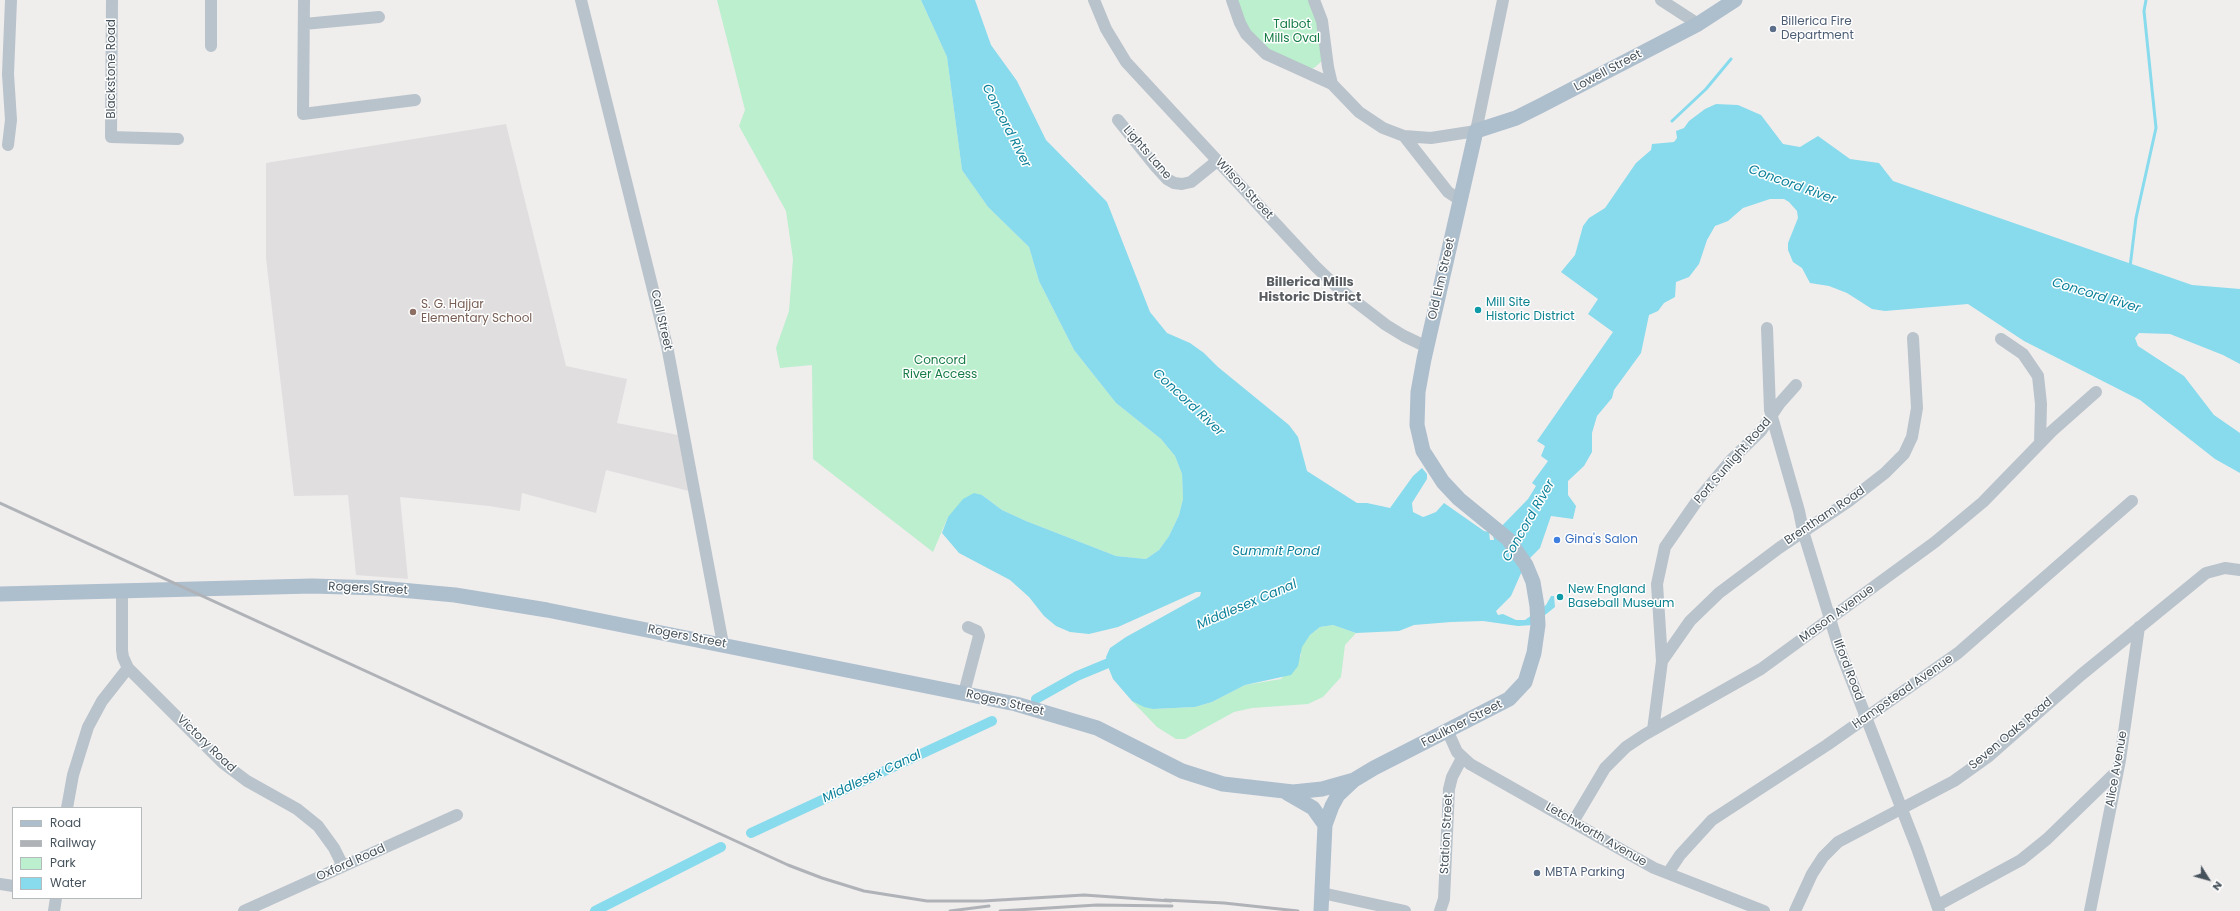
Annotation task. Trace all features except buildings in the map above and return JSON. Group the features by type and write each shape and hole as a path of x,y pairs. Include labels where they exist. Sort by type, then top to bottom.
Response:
{"main road":[{"name":"Lowell Street","path":"1476,131 1516,118 1540,106 1698,24 1735,0"},
{"name":"Old Elm Street","path":"1476,131 1427,347 1416,406 1417,425 1422,447 1432,468 1450,490 1498,530"},
{"name":"Faulkner Street","path":"1354,780 1385,762 1448,732 1505,702 1521,688 1527,678 1533,658 1538,616 1535,590 1526,565 1514,546 1498,530"},
{"name":"Rogers Street","path":"0,594 288,586 361,588 424,592 534,608 723,644 964,693 1039,710 1097,728 1169,764 1210,781 1284,792 1322,789 1354,780"},
{"path":"1321,911 1325,825 1335,801 1354,780"},
{"path":"1284,792 1306,803 1318,813 1325,825"}],"street":[{"path":"8,145 11,120 8,62 11,0"},
{"name":"Blackstone Road","path":"112,0 111,137 178,139"},
{"path":"211,0 211,46"},
{"path":"304,0 303,114 415,100"},
{"name":"Call Street","path":"581,0 660,316 723,644"},
{"name":"Wilson Street","path":"1094,0 1106,29 1126,62 1333,284 1393,329 1427,347"},
{"path":"1232,0 1246,34 1266,54 1332,84 1349,103 1364,116 1383,128 1404,136 1431,138 1476,131"},
{"path":"1314,0 1322,21 1328,67 1332,84"},
{"name":"Old Elm Street","path":"1476,131 1503,0"},
{"path":"1661,0 1698,24"},
{"path":"304,24 379,18"},
{"name":"Lights Lane","path":"1118,120 1156,167 1167,179 1174,183 1182,184 1191,182 1217,161"},
{"path":"1404,136 1446,190 1460,200"},
{"name":"Ilford Road","path":"1767,328 1768,384 1771,417 1799,511 1803,531 1830,618 1938,908"},
{"name":"Brentham Road","path":"1662,661 1686,626 1706,604 1726,587 1876,480 1899,461 1908,448 1914,430 1917,408 1913,338"},
{"path":"2001,339 2023,354 2038,376 2041,404 2040,443"},
{"name":"Port Sunlight Road","path":"1662,661 1656,591 1661,559 1672,535 1697,501 1731,460 1761,431 1796,385"},
{"name":"Mason Avenue","path":"1573,822 1610,763 1626,747 1653,730 1747,678 1955,526 2006,480 2040,443 2096,392"},
{"name":"Hampstead Avenue","path":"1668,873 1680,855 1712,820 1866,718 1958,653 2132,501"},
{"name":"Seven Oaks Road","path":"1795,911 1812,874 1823,857 1838,842 1900,808 1954,781 1989,756 2139,627 2206,573 2224,568 2240,570"},
{"name":"Victory Road","path":"122,591 122,650 123,657 128,668 223,763 247,781 297,809 318,826 334,848 343,866"},
{"path":"964,693 979,636 977,631 968,627"},
{"name":"Alice Avenue","path":"2090,911 2117,771 2139,627"},
{"path":"1653,730 1662,661"},
{"path":"67,807 72,775 88,727 102,701 128,668"},
{"name":"Letchworth Avenue","path":"1448,732 1457,752 1462,758 1636,858 1668,873 1764,911"},
{"name":"Station Street","path":"1440,911 1444,899 1449,789 1452,776 1462,758"},
{"path":"1938,908 2021,860 2047,839 2117,771"},
{"name":"Oxford Road","path":"244,911 457,815"},
{"path":"0,884 12,886"},
{"path":"1322,893 1405,911"},
{"path":"54,911 56,899"}],"shaded area":[{"name":"S. G. Hajjar Elementary School","path":"506,124 566,366 627,379 617,423 678,435 689,491 606,470 596,513 522,493 520,511 489,506 400,497 408,579 356,575 348,495 294,496 266,258 266,163"}],"green space":[{"name":"Concord River Access","path":"717,0 921,0 947,57 962,170 988,207 1029,247 1039,281 1074,350 1116,403 1161,439 1175,456 1182,474 1183,499 1179,515 1169,536 1159,550 1146,559 1116,556 1026,521 1002,510 982,495 948,517 933,552 813,459 812,365 780,368 776,348 789,311 793,259 786,211 739,126 745,110"},
{"name":"Talbot Mills Oval","path":"1232,0 1314,0 1323,60 1314,68 1303,71 1256,45"},
{"path":"1333,625 1356,633 1345,645 1341,677 1323,697 1308,704 1252,708 1234,712 1185,739 1176,739 1157,727 1132,701 1153,709 1195,707 1212,702 1245,685 1281,679 1301,656 1301,647 1310,635 1320,627"}],"water":[{"path":"921,0 975,0 991,45 1017,81 1046,140 1107,202 1150,312 1167,333 1190,343 1204,353 1218,367 1289,425 1298,437 1307,471 1357,503 1367,503 1390,508 1413,476 1422,468 1427,474 1427,479 1412,503 1413,512 1423,517 1436,512 1444,503 1484,531 1489,532 1490,540 1494,540 1493,535 1528,499 1536,486 1532,483 1548,461 1541,456 1545,446 1537,441 1613,332 1588,314 1598,299 1561,272 1575,255 1583,226 1589,218 1605,208 1636,163 1651,150 1652,144 1674,142 1677,138 1676,131 1684,128 1689,121 1705,109 1716,104 1738,105 1761,115 1783,144 1800,147 1818,136 1850,159 1879,163 1893,181 2192,285 2240,289 2240,364 2223,355 2170,334 2139,333 2135,338 2138,346 2184,376 2214,415 2240,433 2240,473 2215,459 2140,400 2024,341 1968,304 1885,311 1872,309 1847,293 1829,286 1810,283 1802,268 1793,262 1788,250 1788,243 1798,218 1797,211 1784,199 1770,199 1743,208 1728,221 1715,226 1707,240 1699,264 1689,277 1676,282 1675,297 1664,303 1658,311 1649,315 1641,353 1614,390 1612,398 1597,416 1592,433 1592,452 1584,466 1568,481 1568,495 1576,506 1573,519 1551,516 1540,548 1526,562 1511,596 1496,611 1498,615 1503,614 1516,620 1525,620 1546,605 1551,596 1554,596 1555,607 1533,625 1518,626 1483,621 1451,622 1414,625 1399,631 1356,633 1333,625 1320,627 1310,635 1302,647 1298,666 1291,675 1245,685 1212,702 1195,707 1153,709 1144,707 1132,701 1113,679 1106,657 1110,648 1126,637 1200,596 1201,592 1196,592 1118,627 1089,634 1070,632 1056,626 1044,616 1029,597 1010,580 959,553 942,533 948,517 963,499 974,493 982,495 1002,510 1026,521 1116,556 1146,559 1159,550 1169,536 1179,515 1183,499 1182,474 1175,456 1161,439 1116,403 1074,350 1039,281 1029,247 988,207 962,170 947,57"}],"waterway":[{"path":"2130,267 2136,218 2156,128 2144,11 2146,0"},
{"path":"1672,121 1706,89 1731,59"},
{"name":"Middlesex Canal","path":"1036,699 1077,676 1118,659"},
{"name":"Middlesex Canal","path":"751,833 992,721"},
{"name":"Middlesex Canal","path":"595,911 721,847"}],"railway":[{"path":"0,503 788,865 822,878 864,891 927,901 983,901 1084,895 1171,901"},
{"path":"1165,900 1224,903 1298,911"},
{"path":"1000,911 1097,905 1172,906"},
{"path":"950,911 989,906"}],"place":[{"name":"Billerica Fire Department","path":"1773,29"},
{"name":"Mill Site Historic District","path":"1478,310"},
{"name":"S. G. Hajjar Elementary School","path":"413,312"},
{"name":"Gina's Salon","path":"1557,540"},
{"name":"New England Baseball Museum","path":"1560,597"},
{"name":"MBTA Parking","path":"1537,873"}],"district":[{"name":"Billerica Mills Historic District","path":"1310,290"}],"water label":[{"name":"Concord River","path":"1006,126"},
{"name":"Concord River","path":"1792,185"},
{"name":"Concord River","path":"2096,296"},
{"name":"Concord River","path":"1188,403"},
{"name":"Concord River","path":"1529,521"},
{"name":"Summit Pond","path":"1276,552"}]}
